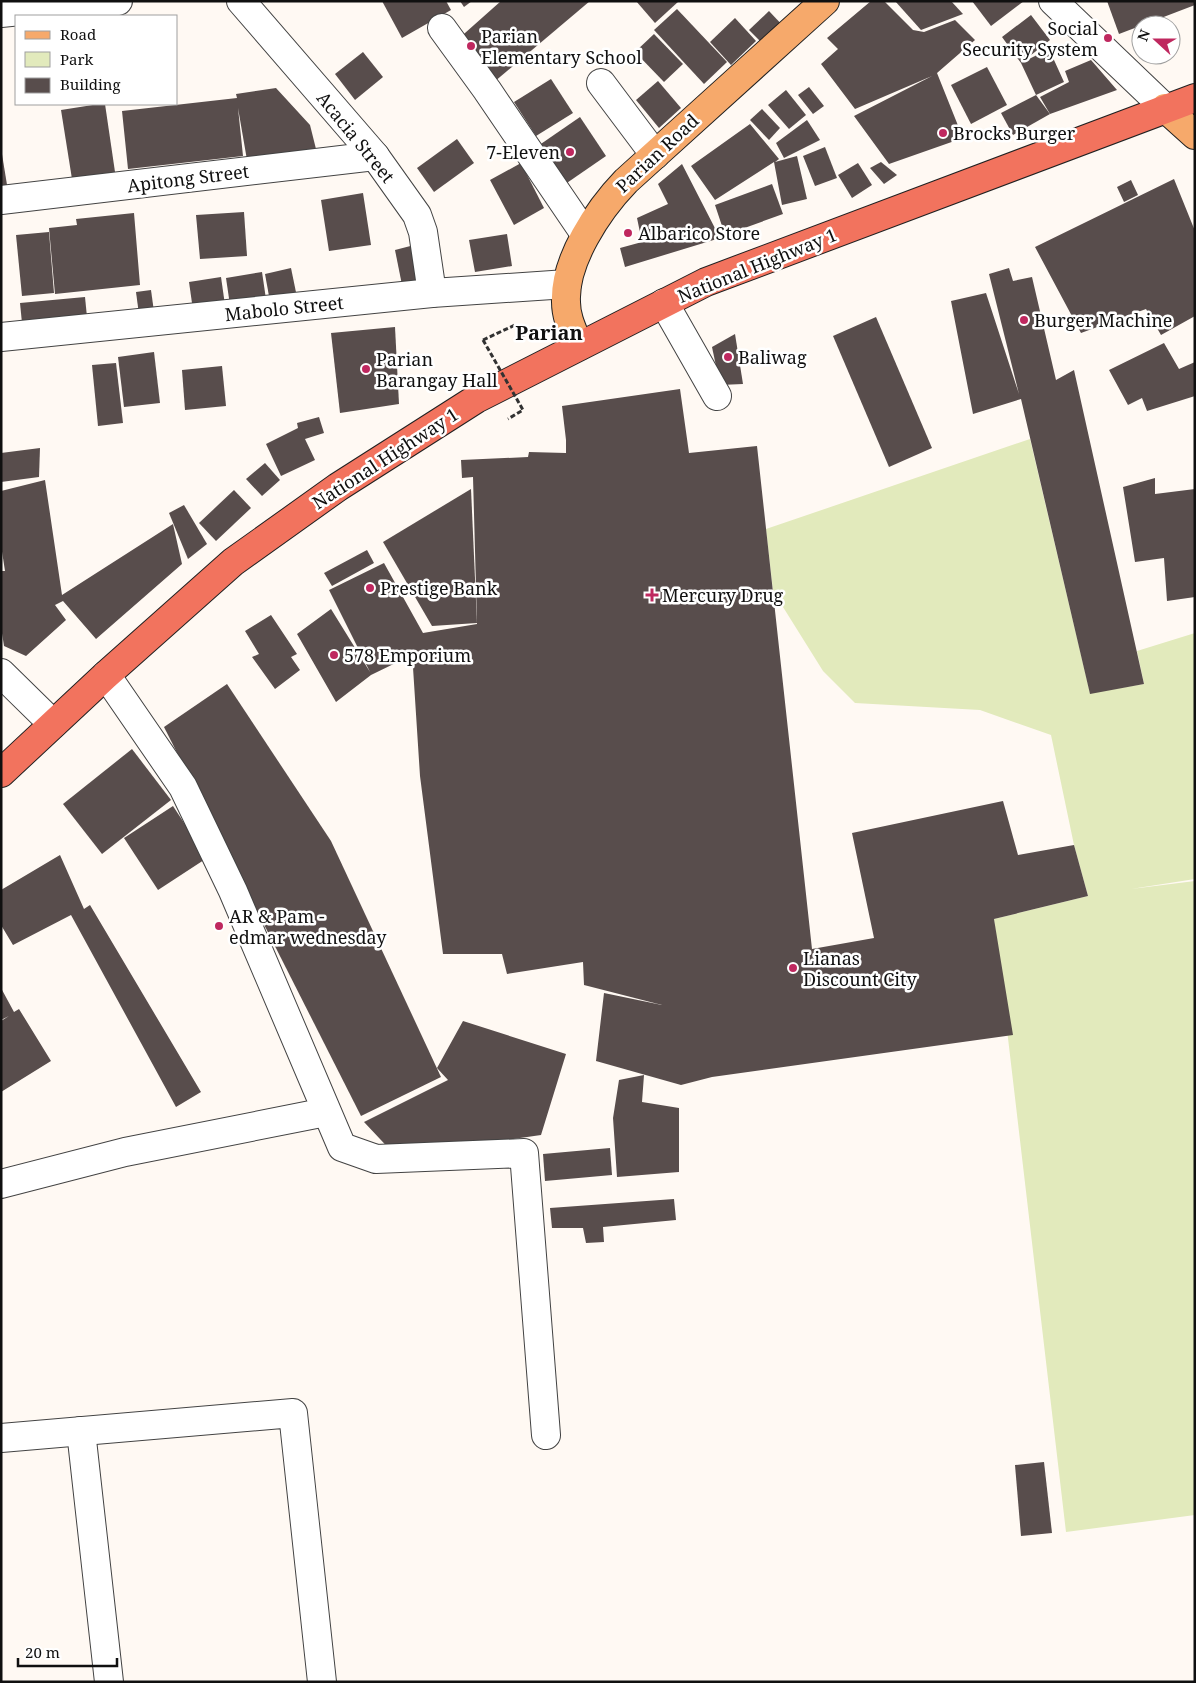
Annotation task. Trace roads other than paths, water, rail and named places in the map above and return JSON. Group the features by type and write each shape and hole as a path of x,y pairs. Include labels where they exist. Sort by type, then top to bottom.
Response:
{"highway":[{"name":"National Highway 1","path":"1,773 106,675 233,562 338,487 458,409 706,282 1195,98"}],"main road":[{"name":"Parian Road","path":"579,346 568,319 567,284 585,234 612,195 825,1"},
{"path":"1165,108 1195,135"}],"street":[{"path":"1,13 118,1"},
{"name":"Acacia Street","path":"241,1 375,156 417,215 423,232 432,293"},
{"path":"1053,1 1165,108"},
{"path":"442,28 487,90 585,234"},
{"path":"601,83 655,155"},
{"name":"Apitong Street","path":"1,200 375,156"},
{"name":"Mabolo Street","path":"1,337 432,293 567,284"},
{"path":"664,303 717,396"},
{"path":"1,673 53,724"},
{"path":"106,675 182,787 233,891 342,1147 376,1159 524,1153 546,1435"},
{"path":"1,1184 125,1152 326,1112"},
{"path":"1,1438 293,1413 322,1682"},
{"path":"81,1431 109,1682"}],"place":[{"name":"Social Security System","path":"1108,38"},
{"name":"Parian Elementary School","path":"471,46"},
{"name":"Brocks Burger","path":"943,133"},
{"name":"7-Eleven","path":"570,152"},
{"name":"Albarico Store","path":"628,233"},
{"name":"Burger Machine","path":"1024,320"},
{"name":"Baliwag","path":"728,357"},
{"name":"Parian Barangay Hall","path":"366,369"},
{"name":"Prestige Bank","path":"370,588"},
{"name":"Mercury Drug","path":"652,595"},
{"name":"578 Emporium","path":"334,655"},
{"name":"AR & Pam - edmar wednesday","path":"219,926"},
{"name":"Lianas Discount City","path":"793,968"}],"district":[{"name":"Parian","path":"549,332"}]}
